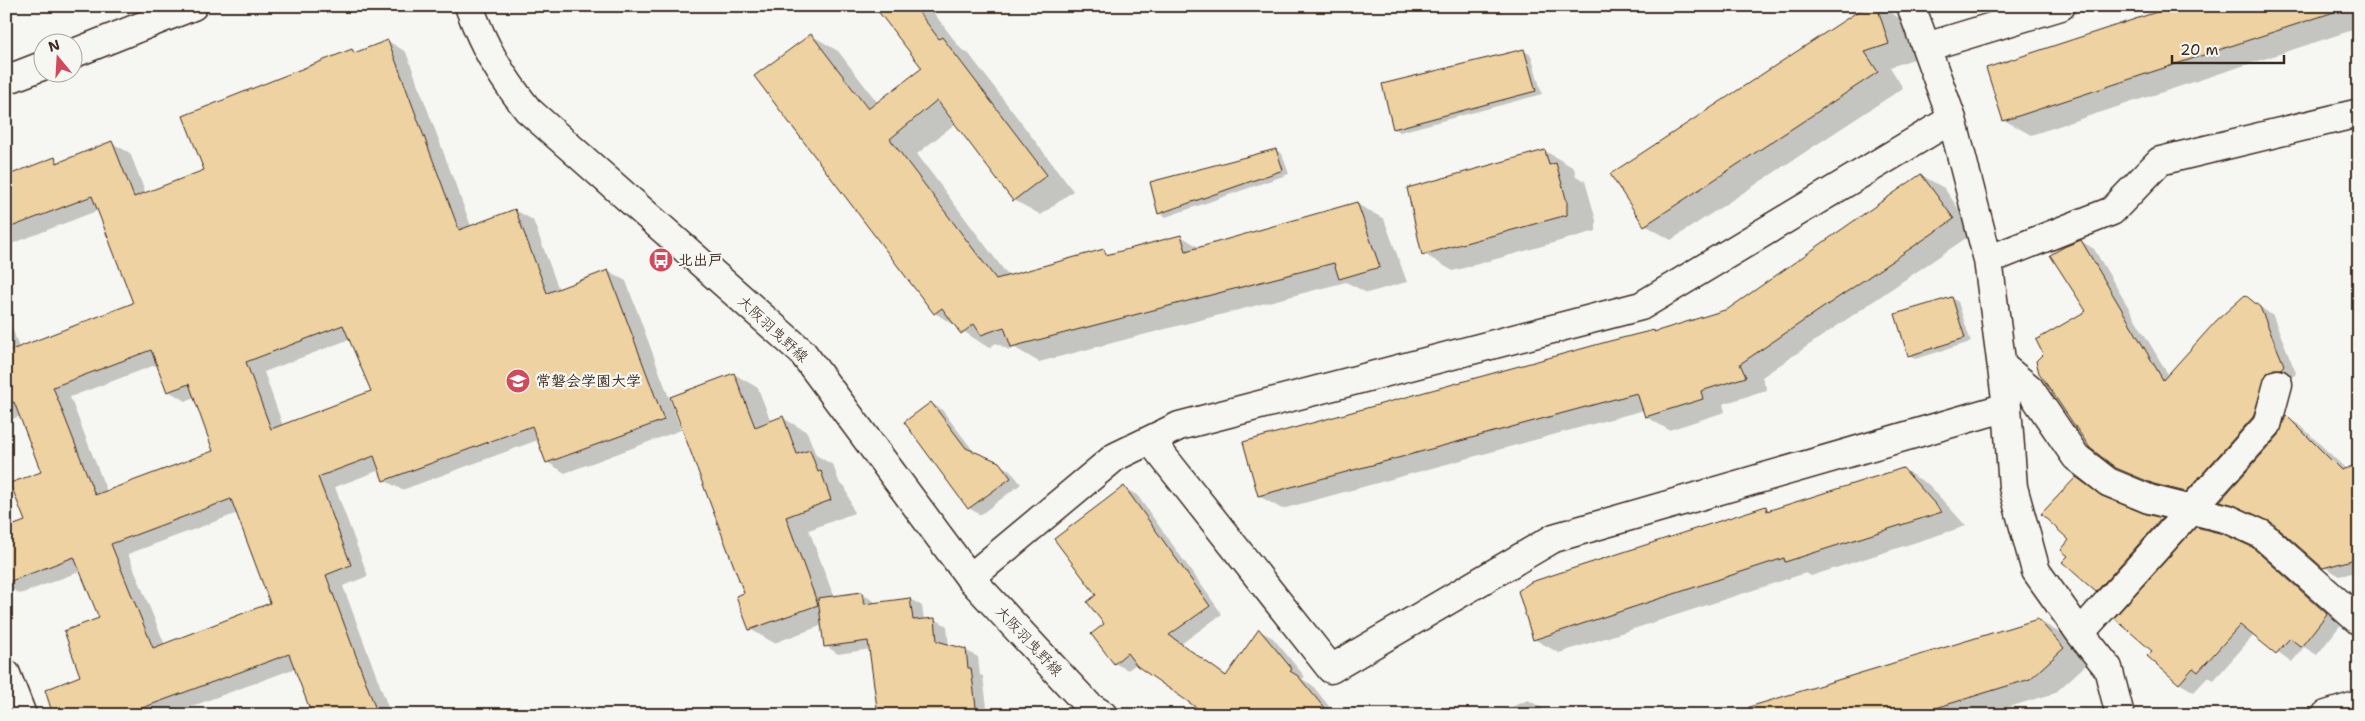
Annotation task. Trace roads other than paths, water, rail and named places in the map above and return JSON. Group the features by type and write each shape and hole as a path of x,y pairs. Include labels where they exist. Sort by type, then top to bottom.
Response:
{"street":[{"path":"82,50 193,6"},
{"name":"大阪羽曳野線","path":"469,6 481,40 505,81 528,110 802,352 970,578 1096,712"},
{"path":"1912,6 1952,119 1988,260 2007,407 2013,487 2036,571 2080,633 2108,668 2120,715"},
{"path":"1926,47 2061,6"},
{"path":"6,80 32,70"},
{"path":"1988,260 2112,211 2160,161 2359,113"},
{"path":"970,578 1115,457 1179,426 1641,306 1952,119"},
{"path":"2002,366 2029,388 2076,456 2108,482 2148,499 2228,519 2261,534 2359,621"},
{"path":"2080,633 2267,425 2278,384"},
{"path":"1150,440 1331,669 1554,538 2007,407"},
{"path":"6,674 22,715"},
{"path":"2326,715 2359,705"}],"place":[{"name":"北出戸","path":"661,260"},
{"name":"常磐会学園大学","path":"518,381"}]}
